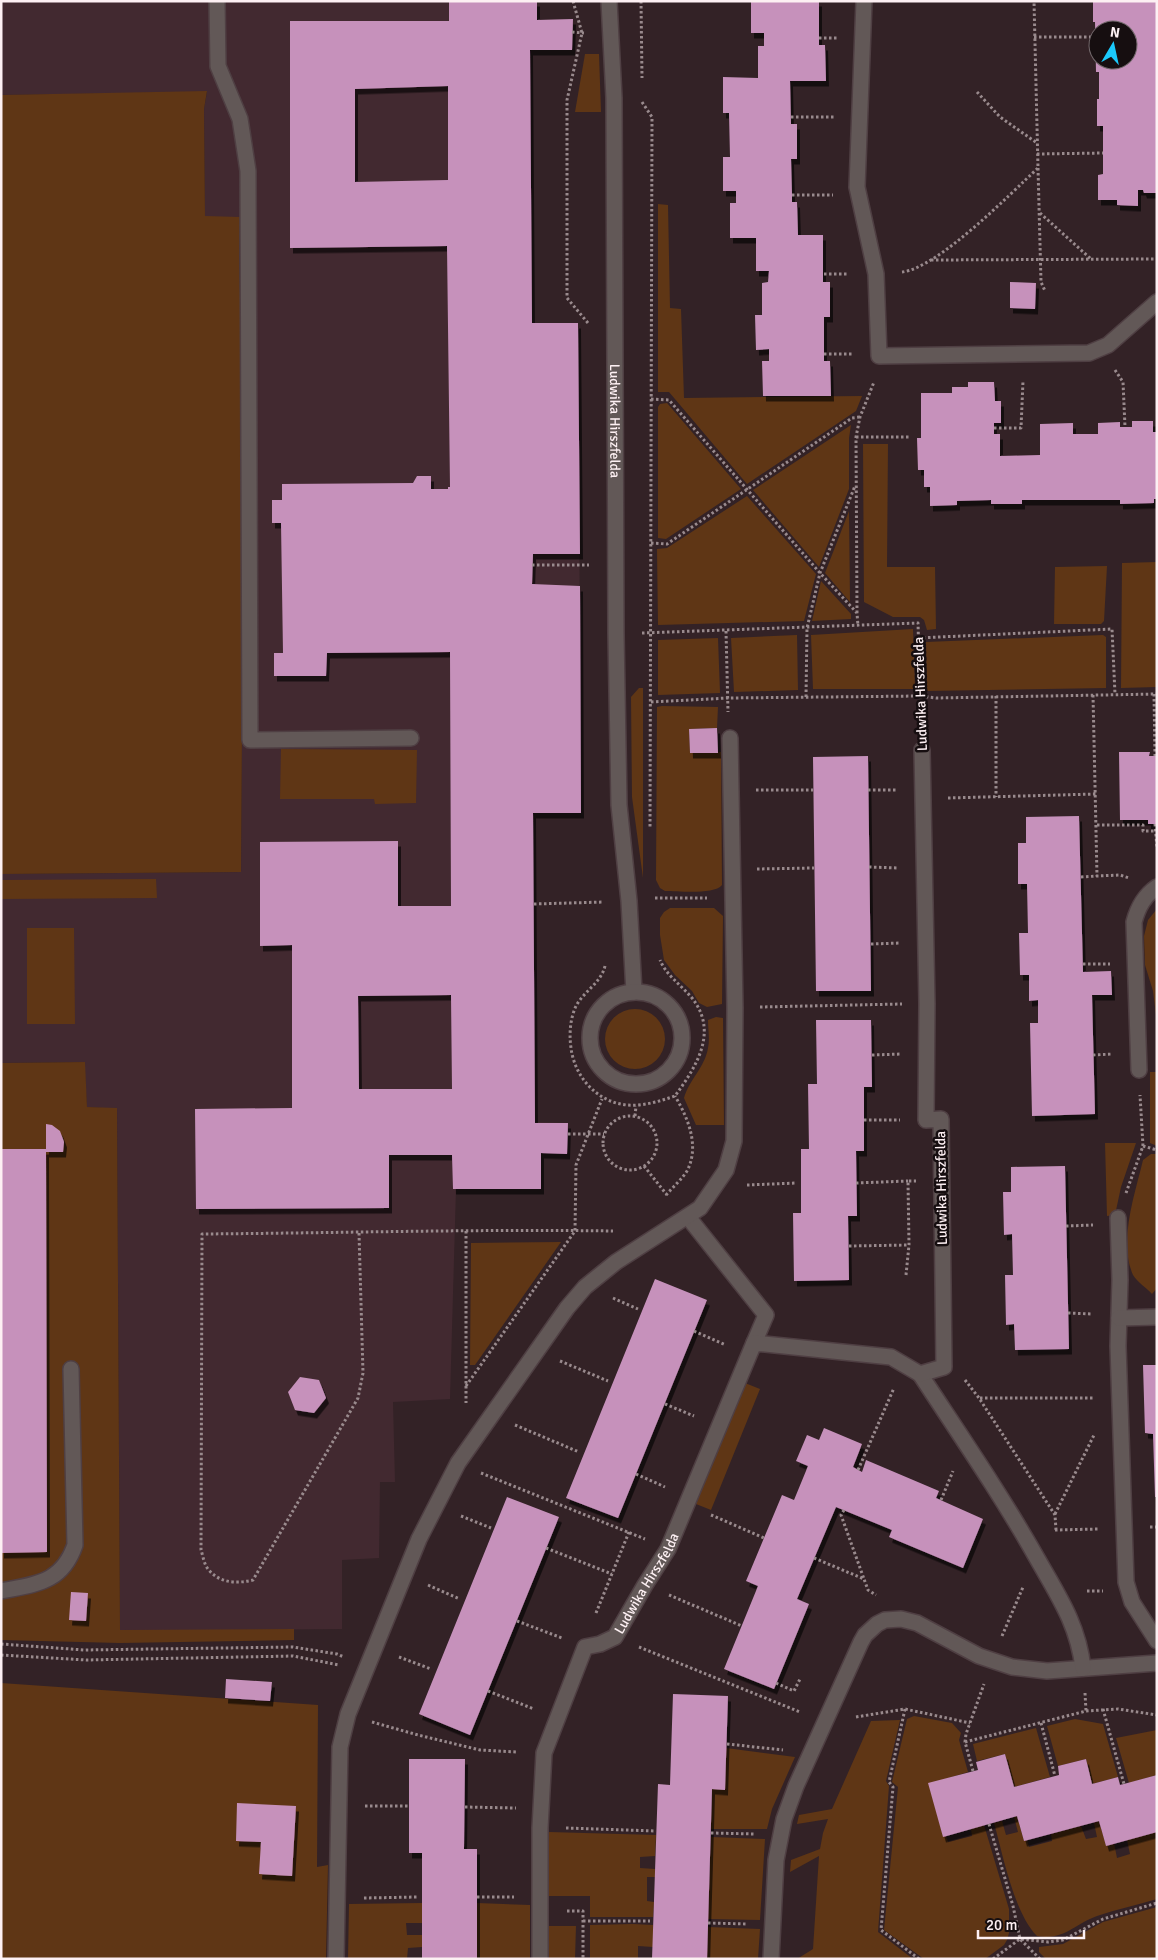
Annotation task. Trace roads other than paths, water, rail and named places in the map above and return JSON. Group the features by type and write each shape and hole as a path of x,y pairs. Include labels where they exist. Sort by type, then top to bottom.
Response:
{"street":[{"path":"217,1 218,66 240,119 248,171 250,740 411,738"},
{"name":"Ludwika Hirszfelda","path":"608,1 614,107 616,634 620,806 629,901 634,992"},
{"path":"864,1 858,195 876,274 879,356 1089,353 1100,350 1122,334 1157,302"},
{"path":"336,1959 340,1747 348,1714 418,1539 458,1464 567,1308 585,1286 616,1262 700,1208 726,1170 734,1141 735,1008 730,738"},
{"name":"Ludwika Hirszfelda","path":"920,1374 944,1367 941,1119 926,1120 927,1004 922,750"},
{"path":"1139,1070 1134,922 1141,902 1156,887"},
{"path":"634,992 652,995 666,1004 677,1018 682,1035 680,1052 671,1068 664,1074 646,1083 625,1083 606,1074 594,1058 591,1048 591,1027 600,1009 617,996 634,992"},
{"name":"Ludwika Hirszfelda","path":"540,1959 541,1808 544,1753 585,1647 600,1644 615,1637 668,1549 766,1314 688,1217"},
{"path":"1118,1218 1120,1398 1126,1572 1128,1591 1132,1602 1157,1641"},
{"path":"1119,1318 1157,1317"},
{"path":"752,1349 891,1357 920,1374 1026,1537 1076,1630 1083,1668"},
{"path":"1,1591 43,1582 55,1576 71,1557 75,1546 71,1369"},
{"path":"771,1959 776,1860 789,1802 865,1635 877,1624 893,1618 910,1620 979,1656 1012,1667 1047,1670 1157,1663"}]}
